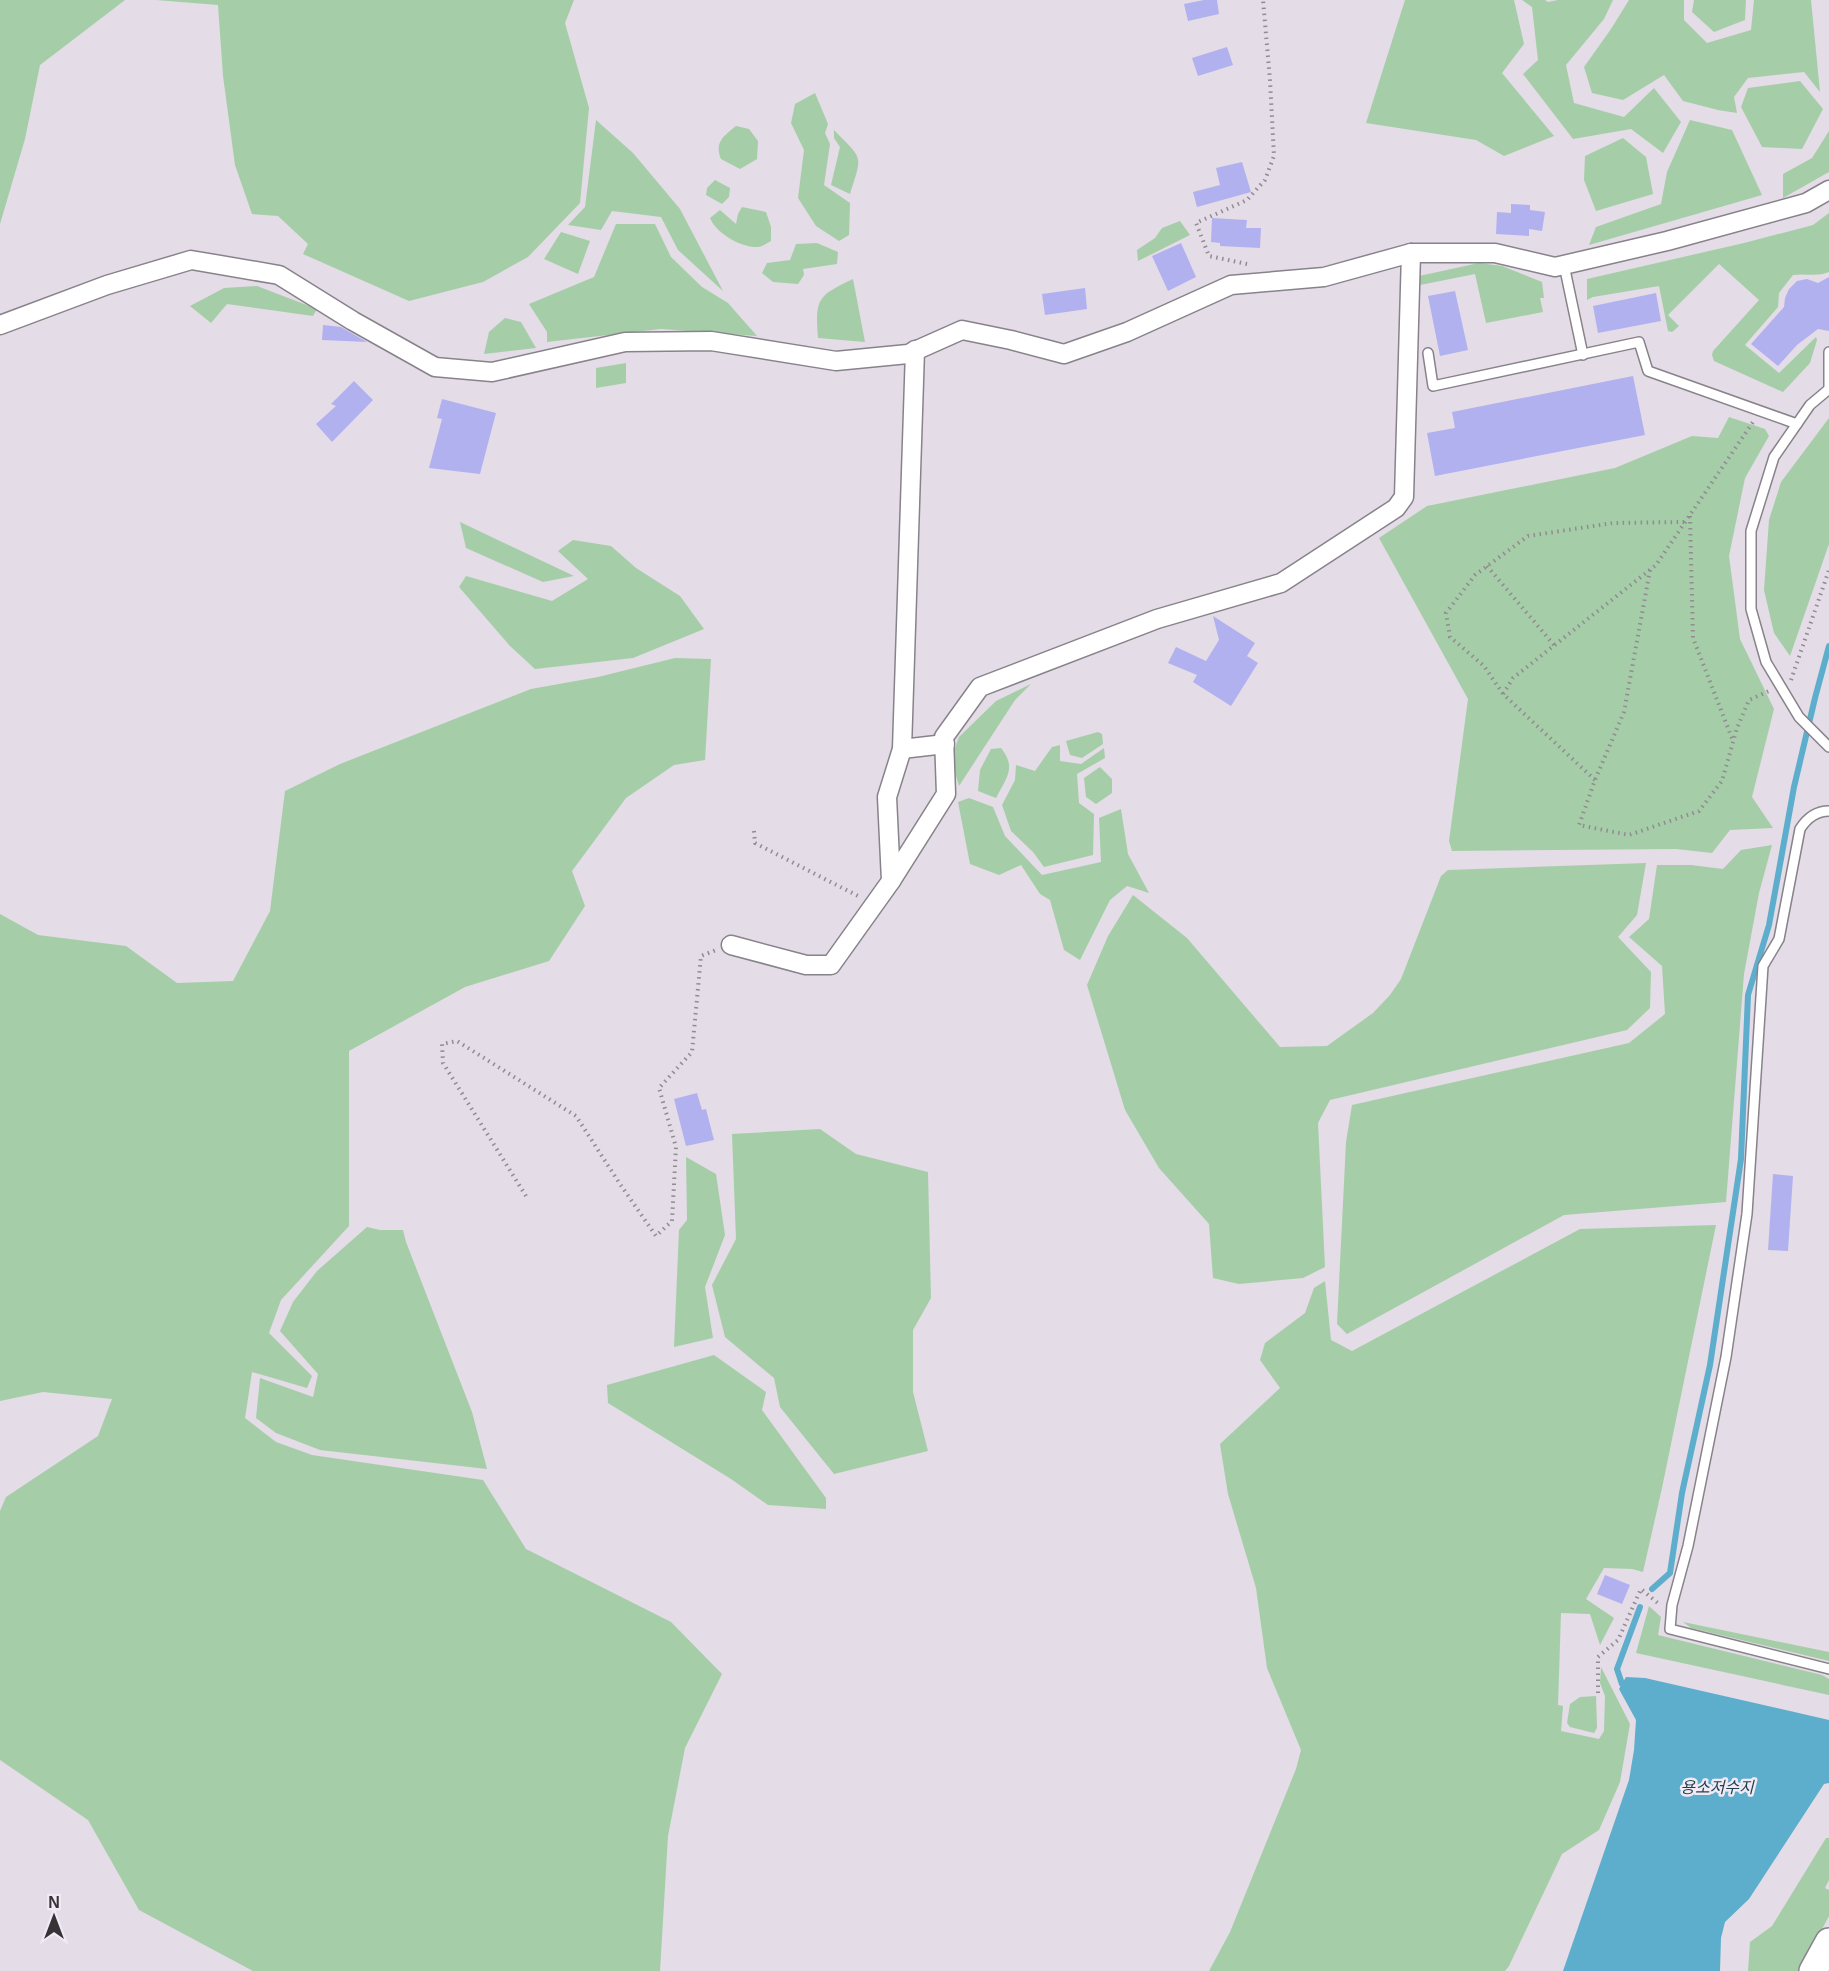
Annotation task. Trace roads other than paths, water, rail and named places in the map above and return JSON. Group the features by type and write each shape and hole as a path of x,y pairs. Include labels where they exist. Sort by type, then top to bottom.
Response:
{"main road":[{"path":"1813,1971 1829,1942"}],"street":[{"path":"0,325 107,285 191,260 279,275 353,321 435,367 492,372 626,342 711,341 836,361 908,354 962,330 1011,339 1064,354 1127,332 1231,285 1324,277 1411,253 1495,253 1555,267 1667,241 1806,203 1829,190"},
{"path":"731,945 806,965 831,965 891,880 946,794 944,737 980,687 1157,619 1281,582 1396,508 1404,497 1411,253"},
{"path":"891,880 887,797 902,749 915,350"},
{"path":"902,749 945,744"}],"lane":[{"path":"1564,265 1583,355"},
{"path":"1428,353 1433,386 1639,342 1648,371 1797,424"},
{"path":"1829,352 1829,389 1810,405 1774,457 1751,531 1751,609 1766,662 1799,717 1829,747"},
{"path":"1829,811 1825,810 1807,818 1800,829 1779,939 1763,966 1747,1214 1726,1357 1688,1545 1672,1605 1670,1629 1829,1669"}],"water":[{"name":"용소저수지","path":"1626,1677 1645,1678 1829,1720 1829,1783 1824,1784 1749,1899 1725,1922 1721,1938 1720,1971 1563,1971 1629,1780 1636,1720 1619,1689"}],"waterway":[{"path":"1652,1589 1670,1573 1682,1493 1710,1365 1741,1159 1748,995 1769,925 1794,787 1829,646"},
{"path":"1622,1684 1617,1669 1640,1607"}]}
